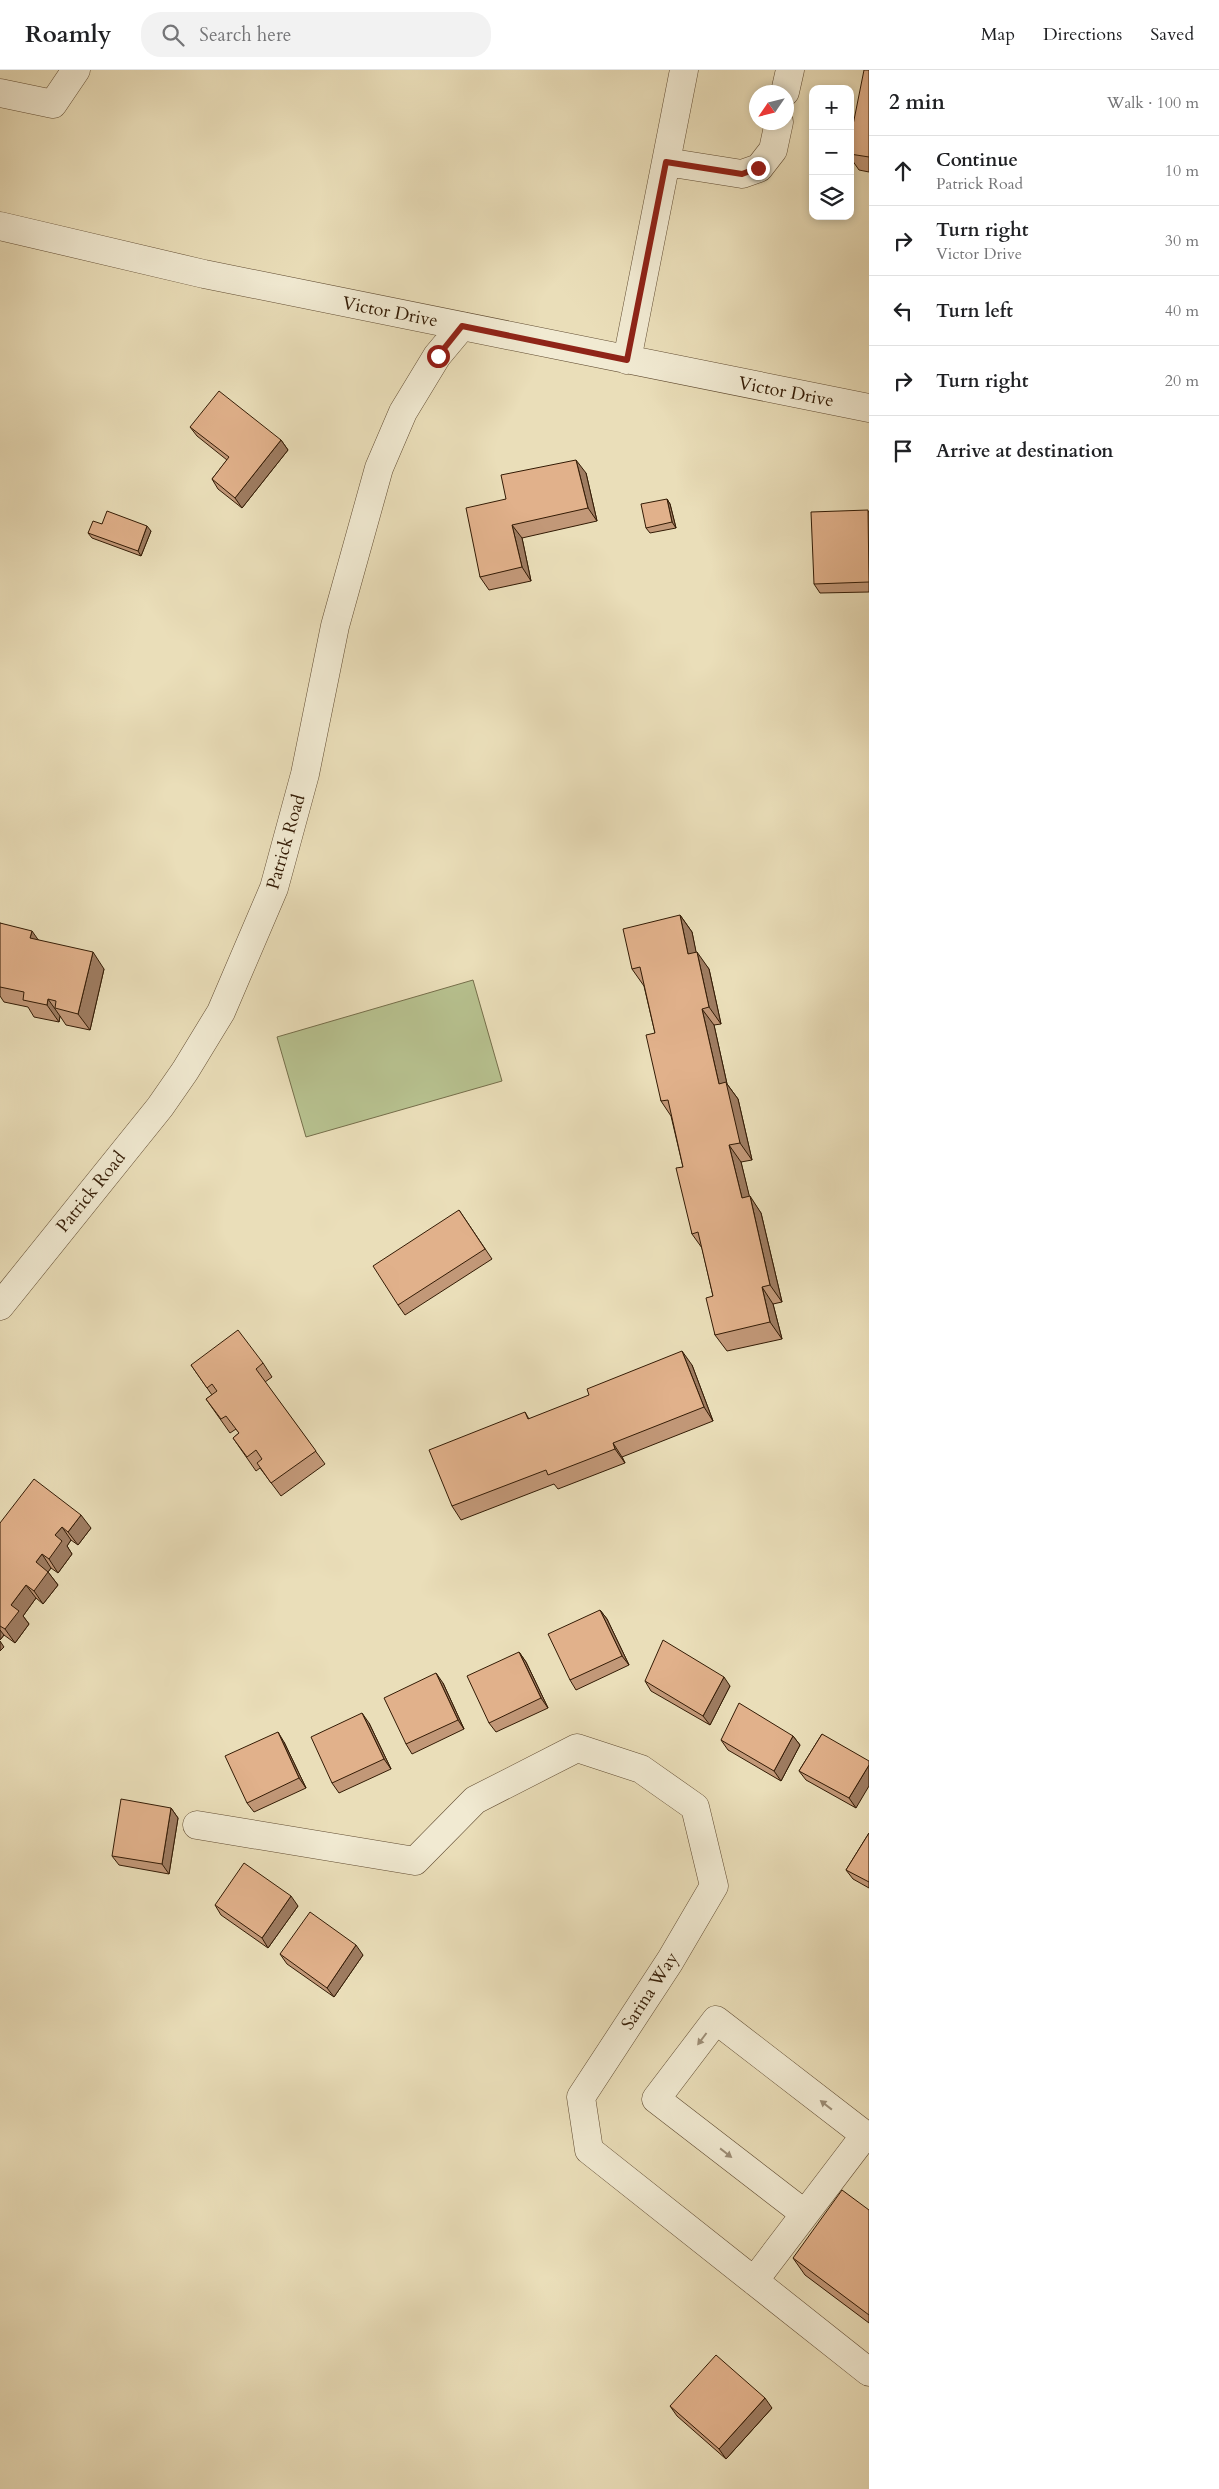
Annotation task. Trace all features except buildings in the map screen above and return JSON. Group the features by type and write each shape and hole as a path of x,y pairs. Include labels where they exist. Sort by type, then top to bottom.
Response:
{"street":[{"path":"0,93 53,104 76,70"},
{"path":"627,360 684,70"},
{"path":"787,85 790,70"},
{"path":"666,162 742,174 758,168 773,150 777,130"},
{"name":"Victor Drive","path":"0,226 204,274 869,408"},
{"name":"Patrick Road","path":"0,1306 160,1107 185,1071 221,1012 274,888 305,774 335,626 379,468 403,412 438,356 462,326"},
{"name":"Sarina Way","path":"198,1825 415,1861 475,1800 577,1748 641,1769 695,1807 714,1886 670,1961 581,2097 589,2150 869,2372"},
{"path":"754,2281 805,2214 865,2135 716,2020 656,2099 805,2214"}],"green space":[{"path":"473,980 502,1081 306,1137 277,1037"}],"route":[{"path":"438,356 462,326 627,360 666,162 742,174 758,168"}]}
